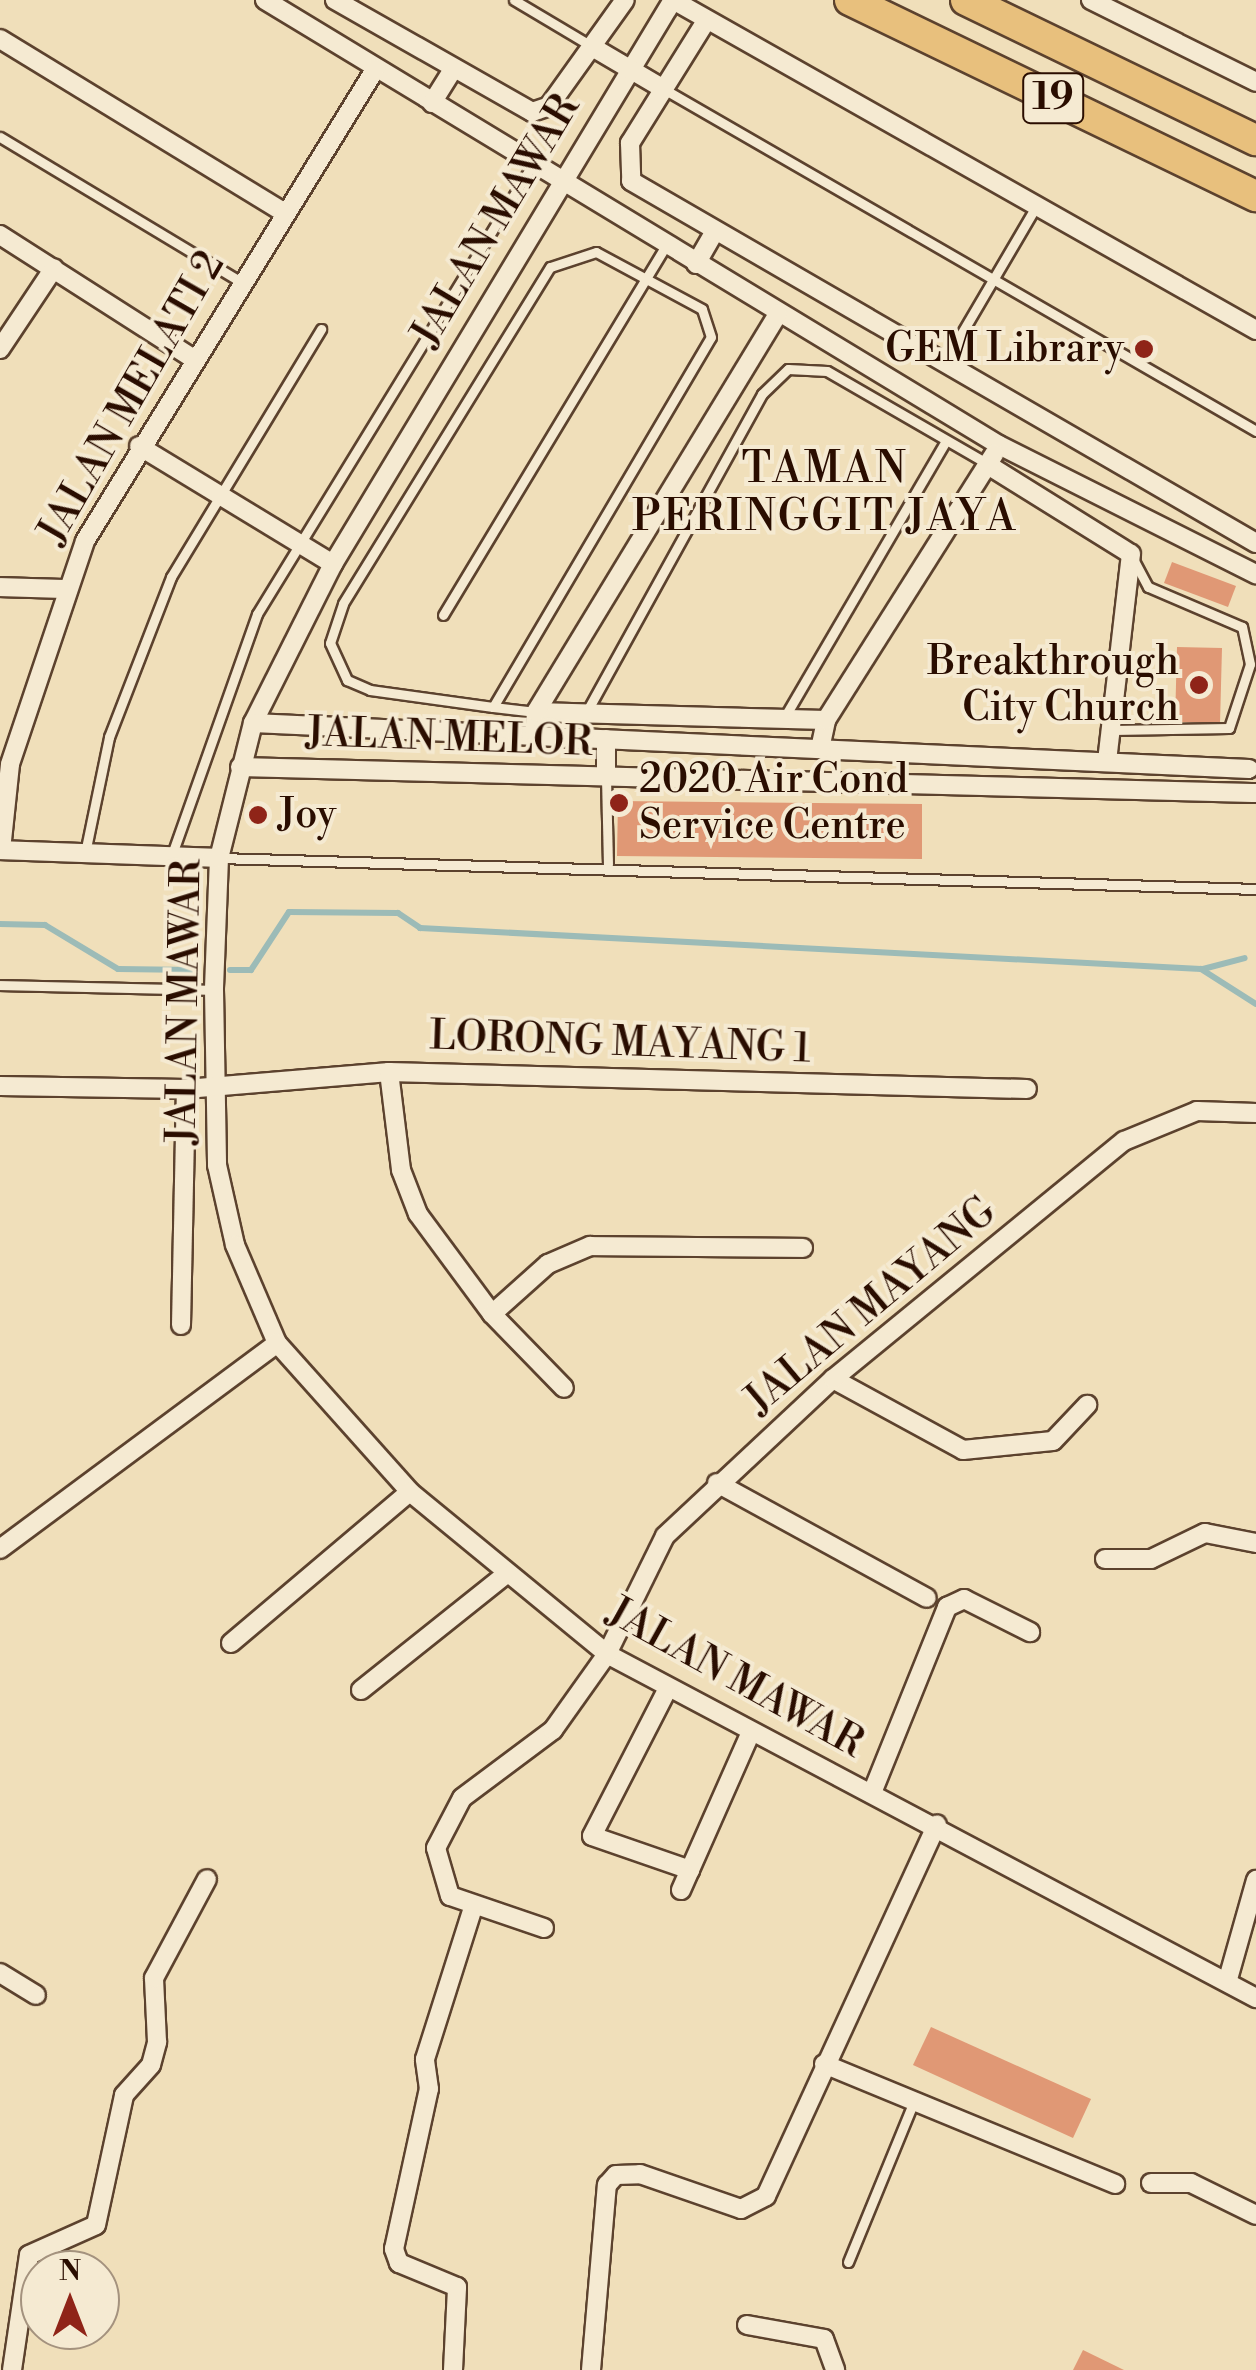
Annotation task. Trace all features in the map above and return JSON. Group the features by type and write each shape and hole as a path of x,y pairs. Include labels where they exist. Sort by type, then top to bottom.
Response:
{"highway":[{"name":"19","path":"850,0 1256,196"},
{"name":"19","path":"966,0 1256,140"}],"street":[{"path":"265,0 1000,446 1256,574"},
{"path":"335,0 452,71 532,112 549,106 625,0"},
{"path":"674,0 1034,210 1256,330"},
{"name":"JALAN MAWAR","path":"674,0 559,181 333,564 253,723 220,858 214,990 211,1088 217,1164 235,1245 277,1342 410,1492 506,1576 606,1654 750,1734 937,1825 1228,1979 1256,1998"},
{"path":"1091,0 1256,82"},
{"path":"706,21 662,88 624,163 632,182 941,367 1256,543"},
{"path":"0,38 285,213"},
{"path":"594,48 662,88"},
{"name":"JALAN MELATI 2","path":"1,850 5,764 62,589 192,358 376,68"},
{"path":"432,103 452,71"},
{"path":"696,264 715,232"},
{"path":"0,234 192,358"},
{"path":"0,349 54,268"},
{"path":"534,736 536,712 778,314"},
{"path":"924,397 941,367"},
{"path":"140,446 333,564"},
{"path":"820,749 826,720 1000,446"},
{"path":"988,465 1130,554 1116,626 1113,730 1108,762"},
{"path":"0,588 62,589"},
{"path":"536,712 826,720"},
{"name":"JALAN MELOR","path":"253,723 1108,762 1252,761"},
{"path":"606,739 606,777"},
{"path":"942,785 943,755"},
{"path":"1252,761 1252,793"},
{"name":"JALAN MELOR","path":"240,767 1252,793"},
{"path":"1,850 220,858"},
{"path":"389,1072 400,1170 418,1214 492,1314 564,1388"},
{"name":"LORONG MAYANG 1","path":"0,1086 186,1090 389,1072 1027,1089"},
{"path":"180,1325 186,1090"},
{"name":"JALAN MAYANG","path":"473,1908 450,1896 436,1874 446,1819 481,1780 553,1730 606,1654 645,1566 717,1483 833,1379 1124,1140 1197,1112 1256,1113"},
{"path":"186,1164 217,1164"},
{"path":"492,1314 548,1264 590,1246 803,1248"},
{"path":"0,1549 277,1342"},
{"path":"833,1379 963,1450 1052,1441 1087,1405"},
{"path":"717,1483 927,1598"},
{"path":"231,1643 410,1492"},
{"path":"1106,1559 1151,1559 1206,1533 1256,1543"},
{"path":"361,1690 506,1576"},
{"path":"872,1793 947,1607 964,1599 1030,1632"},
{"path":"667,1690 592,1836 690,1870"},
{"path":"681,1890 750,1734"},
{"path":"591,2370 607,2186 616,2174 640,2174 742,2209 756,2205 937,1825"},
{"path":"12,2370 29,2256 96,2224 124,2094 145,2075 158,2042 154,1978 207,1879"},
{"path":"1228,1979 1256,1880"},
{"path":"454,2370 457,2287 399,2263 394,2249 429,2089 425,2059 473,1908 544,1928"},
{"path":"0,1973 36,1995"},
{"path":"824,2064 915,2098 1115,2184"},
{"path":"1151,2183 1191,2184 1256,2215"},
{"path":"747,2325 824,2340 835,2370"}],"lane":[{"path":"514,0 594,48"},
{"path":"662,88 989,283 1256,431"},
{"path":"0,137 240,281"},
{"path":"171,857 230,674 295,544 533,164"},
{"path":"941,367 1034,210"},
{"path":"443,615 666,245"},
{"path":"493,707 706,352 712,322 702,309 596,252 550,267 335,624 334,663 347,680 493,707 536,712"},
{"path":"85,853 136,662 217,496 321,329"},
{"path":"586,714 773,380 807,366 827,371 988,465"},
{"path":"784,718 945,442"},
{"path":"1113,730 1229,728 1253,666 1242,627 1148,588 1130,554"},
{"path":"606,777 608,864"},
{"path":"220,858 608,864 1256,888"},
{"path":"0,985 214,990"},
{"path":"848,2262 915,2098"}],"building":[{"path":"1172,562 1236,586 1228,607 1164,583"},
{"name":"Breakthrough City Church","path":"1177,647 1222,648 1220,723 1175,722"},
{"path":"618,801 922,804 922,859 617,856"},
{"path":"931,2027 1091,2099 1073,2138 913,2065"},
{"path":"1083,2350 1124,2370 1073,2370"}],"waterway":[{"path":"230,970 251,970 289,912 398,913 420,928 1201,969 1256,1004"},
{"path":"0,924 45,925 118,969 194,970"},
{"path":"1203,969 1245,958"}],"place":[{"name":"GEM Library","path":"1144,349"},
{"name":"Breakthrough City Church","path":"1199,685"},
{"name":"2020 Air Cond Service Centre","path":"619,803"},
{"name":"Joy","path":"258,815"}],"district":[{"name":"TAMAN PERINGGIT JAYA","path":"825,494"}]}
